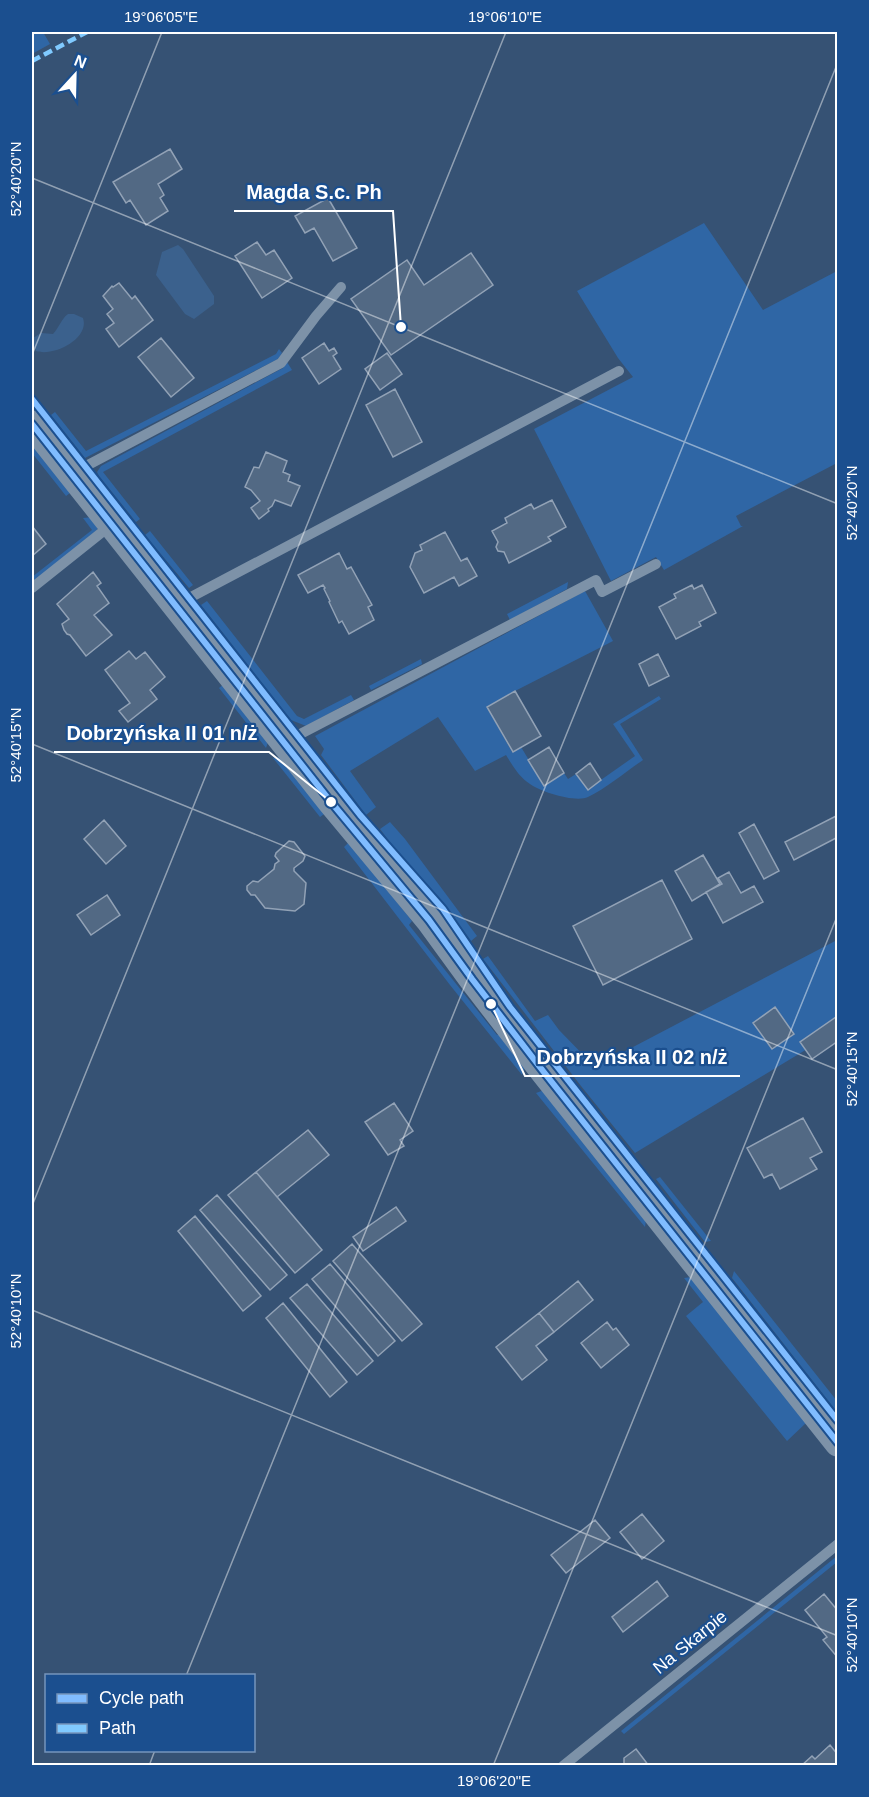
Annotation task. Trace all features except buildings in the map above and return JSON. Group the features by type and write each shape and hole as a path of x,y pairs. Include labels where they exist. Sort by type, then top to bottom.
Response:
{"street":[{"path":"32,424 345,818 429,920 537,1063 837,1443"}],"lane":[{"path":"71,474 281,363 341,287"},
{"path":"176,605 619,371"},
{"path":"32,588 111,524"},
{"path":"285,742 596,580 602,591 656,564"},
{"name":"Na Skarpie","path":"563,1766 837,1544"}],"shaded area":[{"path":"32,32 43,32 50,44 32,54"},
{"path":"704,223 763,310 837,271 837,463 736,516 743,526 664,570 656,557 611,581 534,429 633,377 618,358 577,291"},
{"path":"178,245 214,296 214,304 194,319 185,314 156,275 162,252"},
{"path":"68,314 83,318 84,326 76,339 60,349 36,351 32,342 33,338 41,333 53,334"},
{"path":"279,349 282,353 278,359 85,458 51,415 55,412 86,451 276,354"},
{"path":"287,362 292,370 103,472 140,519 136,522 99,476 97,472 101,466 283,368"},
{"path":"32,436 74,490 66,496 32,453"},
{"path":"93,517 98,527 97,530 32,583 32,577 92,530 83,518"},
{"path":"150,531 193,585 189,588 145,535"},
{"path":"568,582 567,589 510,620 507,614"},
{"path":"585,591 613,641 487,707 512,752 521,747 544,785 564,773 568,779 576,774 588,789 635,756 613,724 659,696 661,699 620,724 643,760 588,797 567,798 530,784 519,775 506,755 475,771 438,717 350,771 376,807 366,815 321,755 324,749 315,736"},
{"path":"207,601 297,716 304,719 351,695 354,700 306,726 291,720 201,605"},
{"path":"421,659 422,664 371,690 369,686"},
{"path":"225,683 269,739 266,748 219,688"},
{"path":"283,757 327,812 320,817 273,758"},
{"path":"390,822 477,936 471,941 443,902 380,829"},
{"path":"349,842 412,921 409,925 497,1035 501,1033 526,1065 522,1075 344,847"},
{"path":"837,940 837,1031 635,1153 483,959 488,956 535,1021 548,1015 559,1030 595,1067"},
{"path":"544,1090 646,1220 645,1227 536,1093"},
{"path":"660,1177 711,1241 705,1242 656,1179"},
{"path":"734,1271 837,1401 837,1412 732,1278"},
{"path":"691,1277 806,1423 787,1441 686,1316 703,1302 684,1278"},
{"path":"837,1556 837,1562 624,1734 621,1731"}],"marked path":[{"path":"32,61 87,32"}],"cycle path":[{"path":"32,399 360,815 443,909 510,1007 838,1421"},
{"path":"32,424 331,802 429,920 543,1071 838,1443"}],"place":[{"name":"Magda S.c. Ph","path":"401,327"},
{"name":"Dobrzyńska II 01 n/ż","path":"331,802"},
{"name":"Dobrzyńska II 02 n/ż","path":"491,1004"}]}
